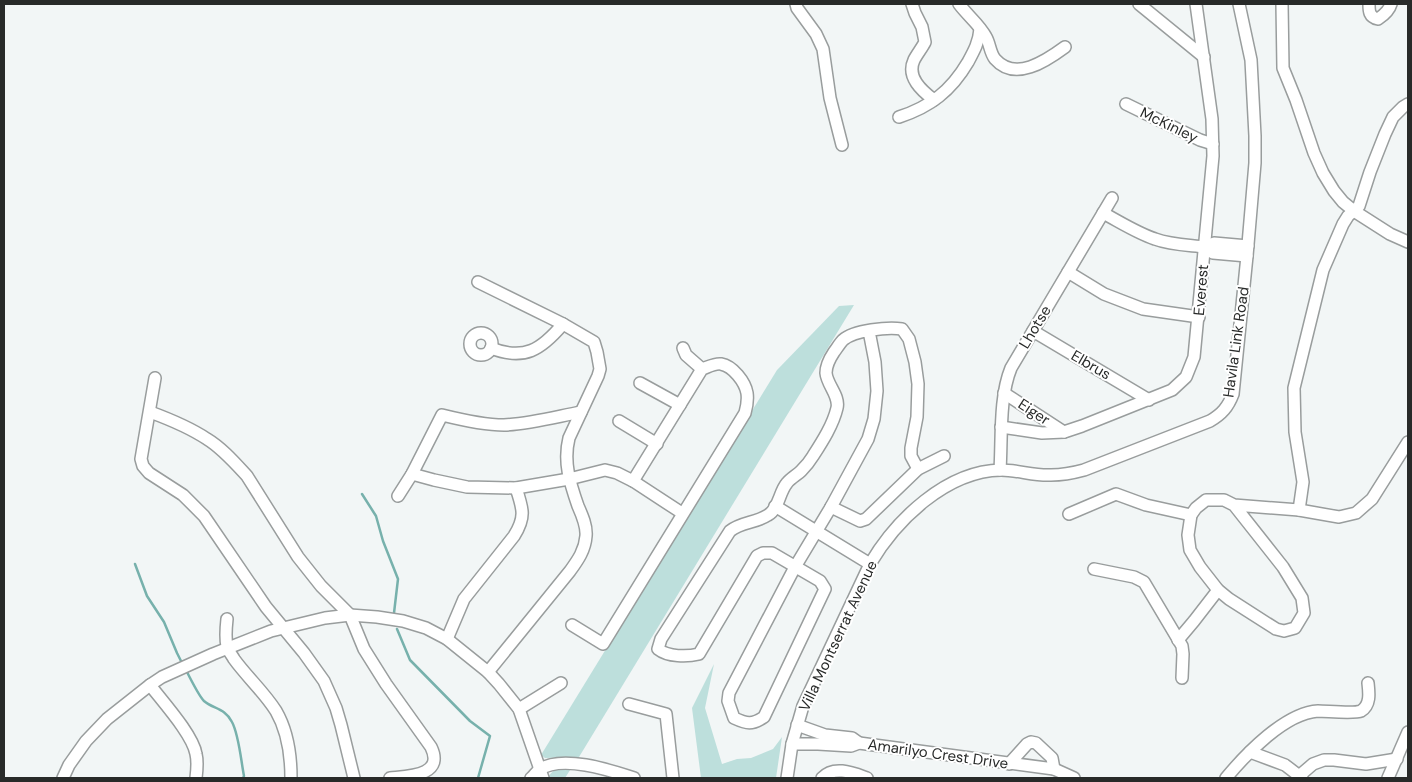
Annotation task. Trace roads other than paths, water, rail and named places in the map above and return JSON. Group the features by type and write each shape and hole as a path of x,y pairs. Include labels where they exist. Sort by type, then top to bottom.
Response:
{"street":[{"path":"796,4 816,34 823,49 830,98 842,145"},
{"path":"912,4 922,27 925,42 914,60 912,67 913,76 915,83 934,100"},
{"path":"959,4 986,37 994,58 1001,65 1014,70 1027,68 1049,58 1065,47"},
{"path":"1139,4 1204,57"},
{"name":"Everest","path":"1002,427 1042,433 1064,432 1172,390 1186,377 1194,358 1213,166 1212,119 1196,4"},
{"name":"Havila Link Road","path":"968,476 1000,470 1049,475 1070,474 1210,421 1227,407 1233,394 1255,163 1251,60 1239,4"},
{"path":"1282,4 1283,68 1323,173 1334,191 1354,211 1390,234 1408,242"},
{"path":"1369,4 1370,13 1373,18 1378,19 1385,14 1391,4"},
{"path":"899,117 916,112 944,94 961,74 977,46 980,29"},
{"path":"1299,510 1303,482 1295,432 1294,388 1323,270 1343,224 1348,216 1359,206 1370,172 1393,117 1408,104"},
{"name":"McKinley","path":"1131,109 1213,144"},
{"name":"Lhotse","path":"1000,470 1006,379 1112,198"},
{"path":"1103,213 1156,240 1205,247 1214,243 1248,251"},
{"path":"1068,272 1104,294 1143,309 1199,317"},
{"path":"478,282 563,324 594,342 600,368 569,438 567,447 566,461 569,479 585,522 587,534 582,555 488,672"},
{"path":"490,348 511,354 526,353 539,348 563,324"},
{"path":"869,331 875,362 877,391 874,419 868,439 795,567 729,693 728,701 734,718 745,723 755,723 764,717 825,589 820,581 795,567 772,553 764,553 757,556 699,654 691,656 664,653 658,649 661,639 730,531 736,526 769,515 779,501 787,483 802,470 813,456 830,426 837,407 837,400 828,381 826,370 830,358 844,339 854,334 869,331 894,328 902,329 909,339 918,384 917,417 911,456 918,470"},
{"name":"Elbrus","path":"1033,331 1149,400"},
{"path":"683,348 686,355 702,369"},
{"path":"572,625 603,644 745,413 748,403 747,392 732,370 722,364 702,369 633,481"},
{"path":"155,378 141,459 143,466 150,473 183,495 204,516 266,607 304,653 324,681 336,708 354,778"},
{"path":"640,383 680,406"},
{"name":"Eiger","path":"1004,393 1064,432"},
{"path":"150,412 173,421 206,438 237,465 247,476 308,571 350,615 364,649 386,684 431,747 434,755 433,764 429,770 421,775 390,778"},
{"path":"398,496 412,474 442,415 483,424 504,425 580,412"},
{"path":"619,421 657,444"},
{"path":"1234,505 1283,567 1302,598 1304,614 1295,628 1284,631 1276,629 1218,590 1200,567 1190,550 1188,535 1191,515 1206,500 1224,500 1234,505 1299,510 1340,516 1356,513 1372,499 1408,442"},
{"path":"831,506 860,521 866,520 918,470 944,456"},
{"path":"412,474 467,487 516,488 569,479 605,470 617,473 633,481 682,513"},
{"name":"Villa Montserrat Avenue","path":"787,778 797,725 812,685 878,550 897,527 932,496 968,476"},
{"path":"447,639 464,599 521,525 523,514 516,488"},
{"path":"1069,514 1116,494 1146,506 1191,515"},
{"path":"775,506 870,564"},
{"path":"1094,568 1134,576 1144,582 1182,646 1182,678"},
{"path":"1178,640 1218,590"},
{"path":"63,778 69,765 86,741 107,719 162,677 227,648 283,628 325,618 350,615 403,621 426,628 447,639 488,672 518,710 541,774"},
{"path":"227,619 225,635 227,648 264,694 276,711 283,726 291,764 291,778"},
{"path":"518,710 561,683"},
{"path":"1226,778 1250,752 1280,726 1294,717 1316,711 1359,712 1365,707 1370,695 1368,683"},
{"path":"150,685 191,738 196,753 196,778"},
{"path":"629,704 666,714 673,778"},
{"name":"Amarilyo Crest Drive","path":"797,725 825,735 852,738 859,743"},
{"path":"1388,778 1408,732"},
{"path":"1009,764 1026,744 1031,742 1036,743 1052,758 1054,769"},
{"name":"Amarilyo Crest Drive","path":"792,744 850,746 859,743 1054,769 1074,778"},
{"path":"1250,752 1285,765 1301,777 1313,764 1324,760 1366,764 1397,759"},
{"path":"531,778 541,774 557,763 583,763 634,778"},
{"path":"822,778 830,772 839,771 853,772 866,778"}],"waterway":[{"path":"362,494 376,516 383,541 398,579 394,613"},
{"path":"135,564 147,596 164,622 182,663"},
{"path":"397,629 410,660 470,721 490,736 478,778"},
{"path":"186,670 204,701 222,711 232,722 238,741 243,778"}]}
